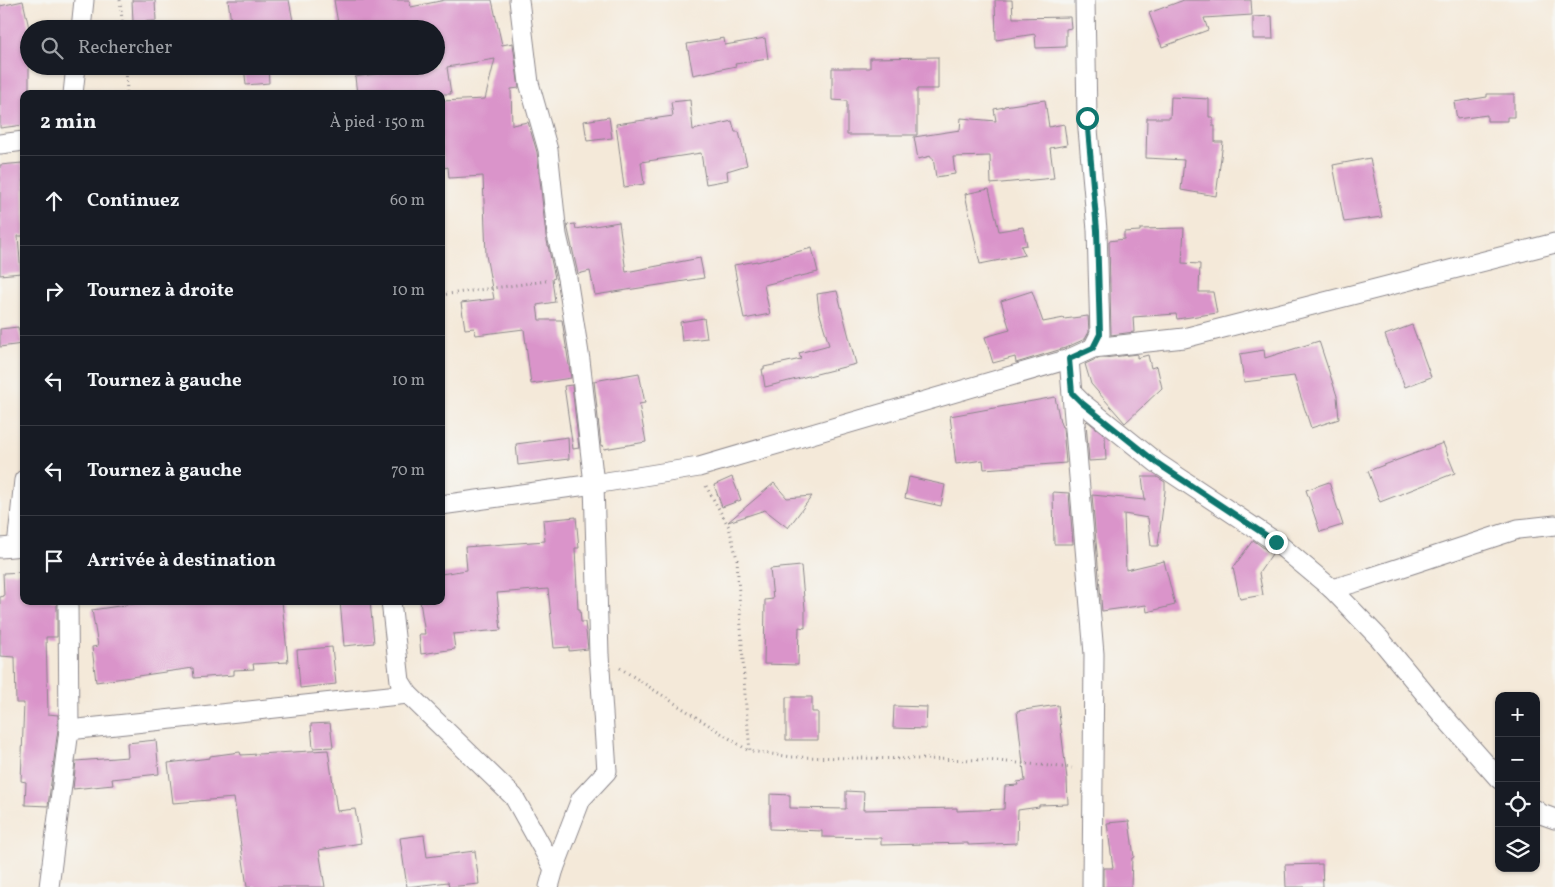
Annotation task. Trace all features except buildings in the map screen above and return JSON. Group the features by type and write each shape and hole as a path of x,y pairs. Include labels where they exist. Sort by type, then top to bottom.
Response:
{"street":[{"path":"82,20 84,0"},
{"path":"519,0 529,83 548,150 557,235 567,278 580,360 594,484 599,654 607,771 581,799 549,887"},
{"path":"1085,0 1087,118 1097,230 1100,334 1093,348"},
{"path":"73,90 75,75"},
{"path":"0,144 20,141"},
{"path":"445,504 594,484 699,467 1069,359 1093,348 1184,338 1555,243"},
{"path":"1069,359 1094,654 1092,887"},
{"path":"1072,393 1157,463 1276,542 1332,589 1380,639 1445,718 1495,774"},
{"path":"14,547 20,507"},
{"path":"1332,589 1518,529 1555,525"},
{"path":"49,887 69,730 68,605"},
{"path":"391,605 400,681 408,694 514,797 554,869"},
{"path":"69,730 408,694"},
{"path":"1540,813 1555,819"}],"path":[{"path":"120,0 122,20"},
{"path":"126,75 127,90"},
{"path":"445,295 567,278"},
{"path":"699,467 702,478 729,527 737,559 744,695 750,752"},
{"path":"599,654 750,752 792,757 986,760 1093,770"}],"route":[{"path":"1087,118 1097,230 1100,334 1093,348 1069,359 1072,393 1157,463 1276,542"}]}
